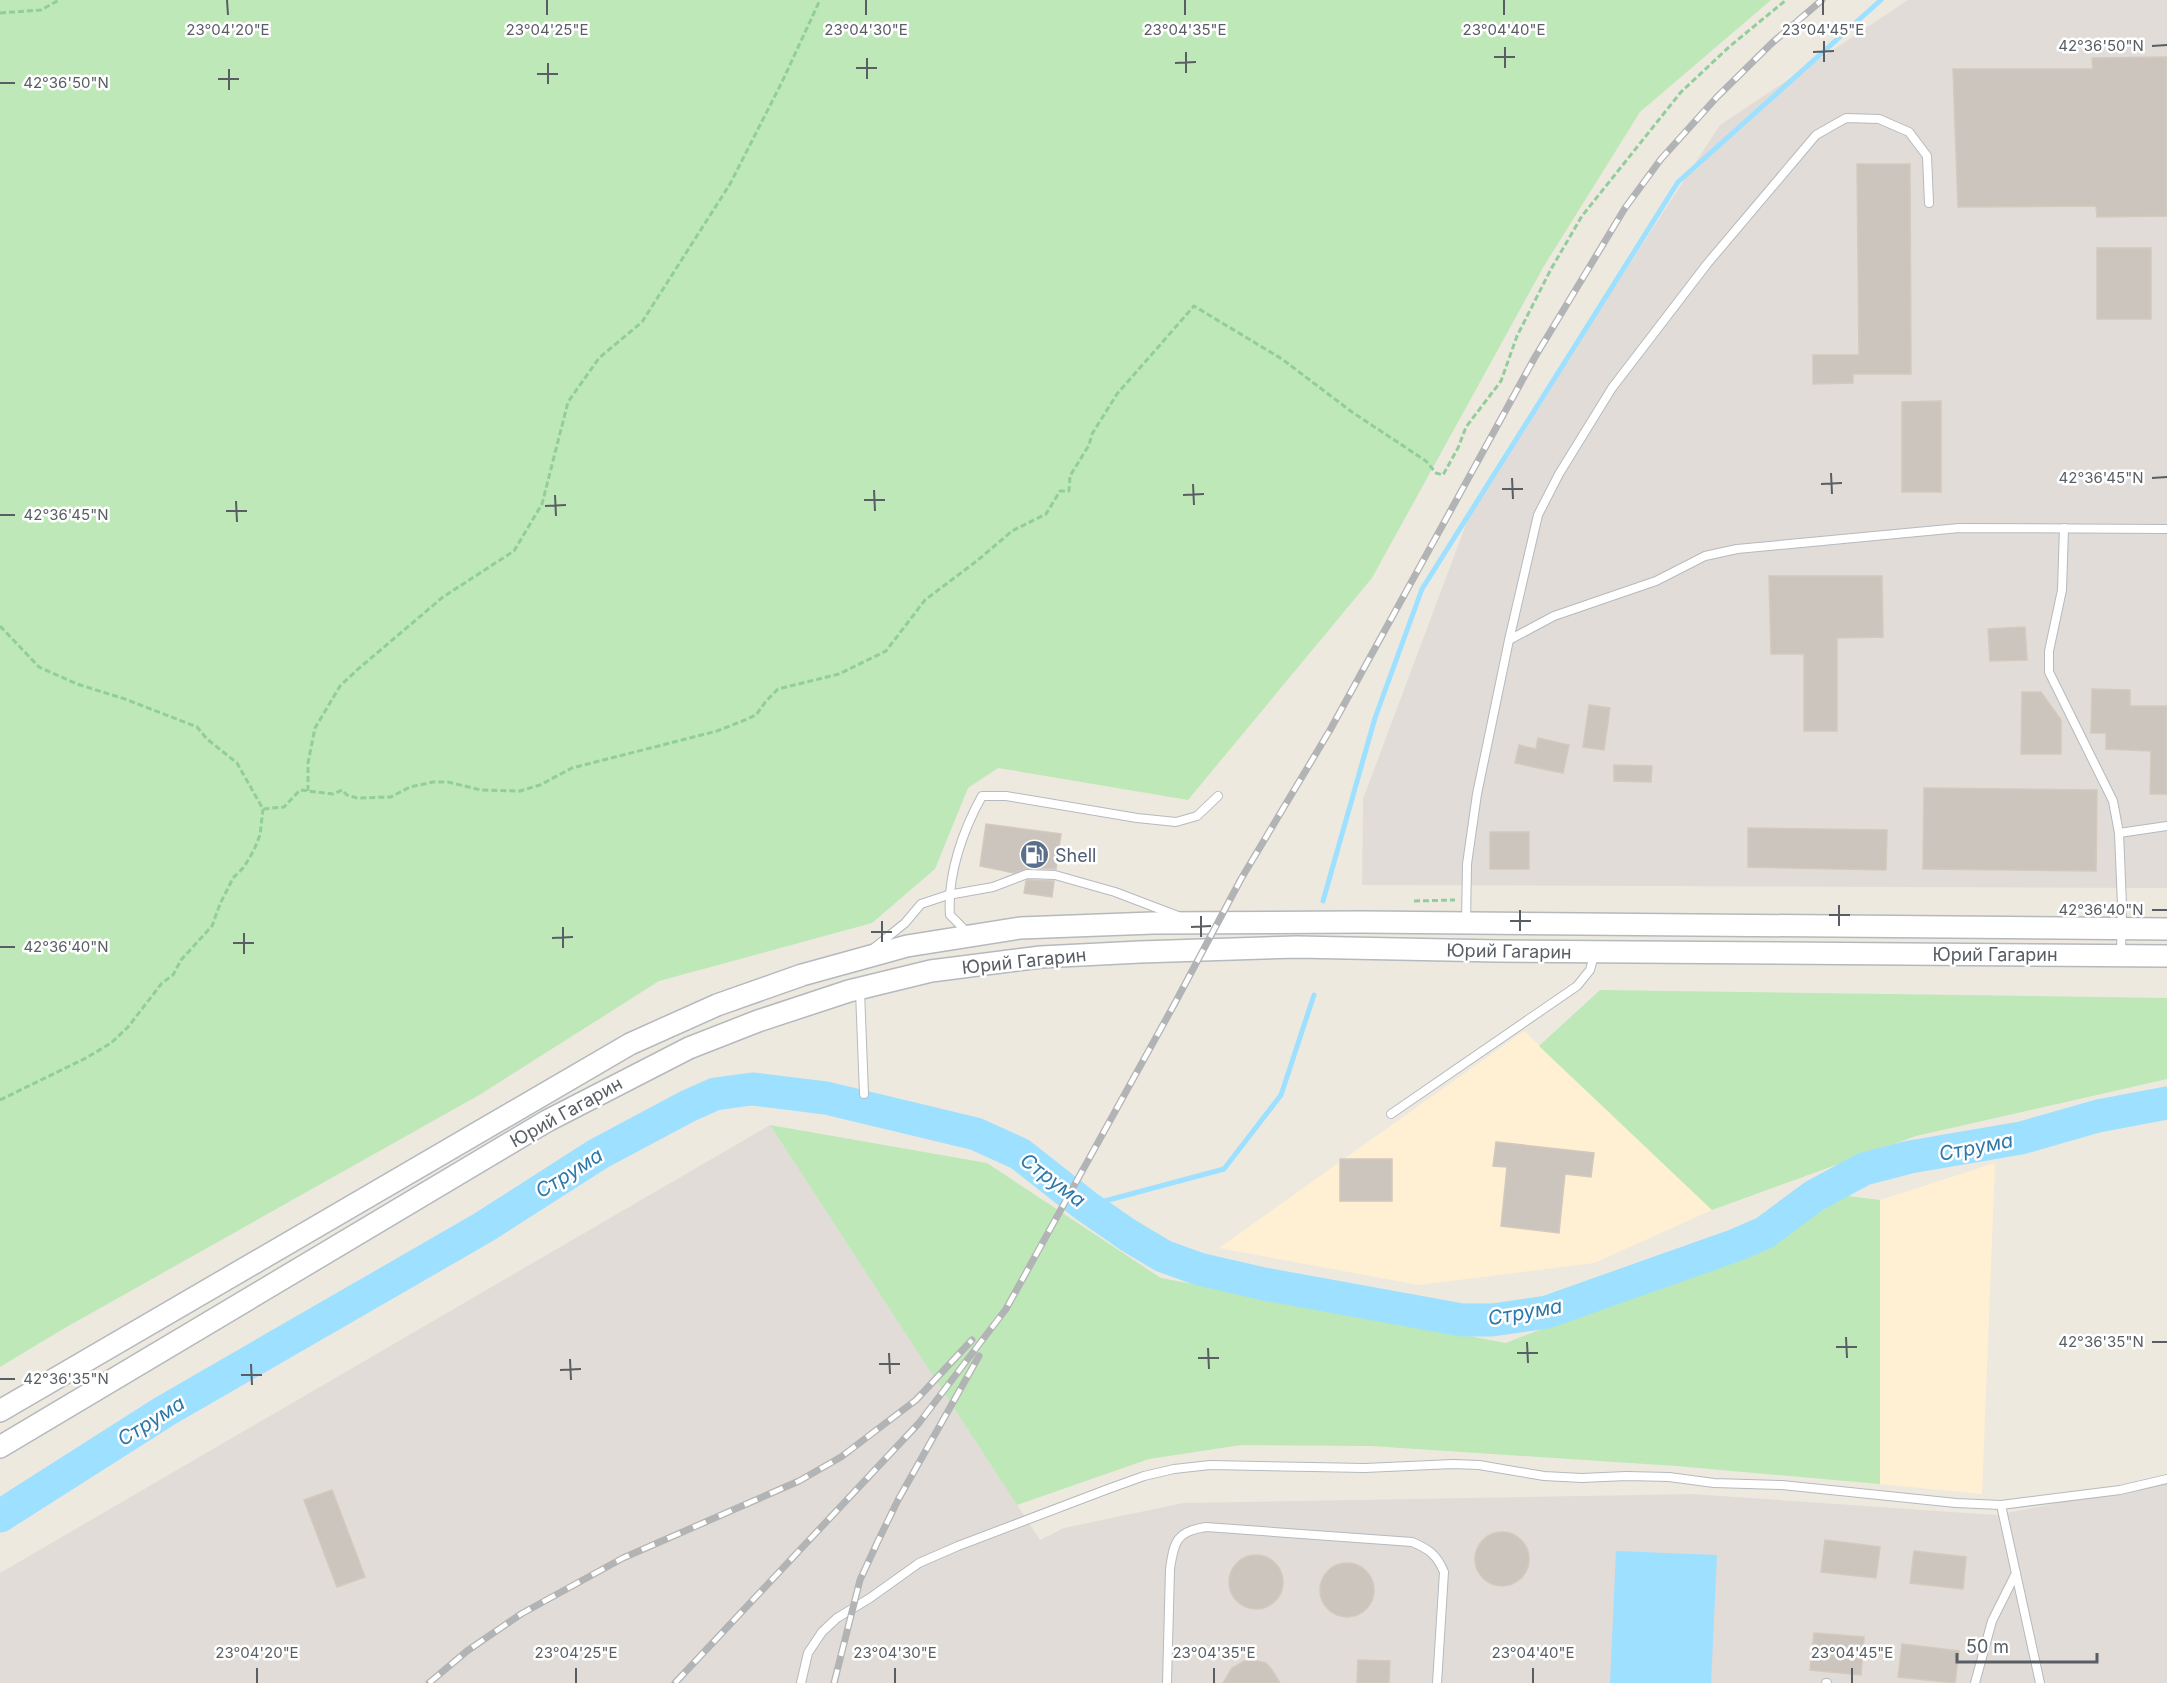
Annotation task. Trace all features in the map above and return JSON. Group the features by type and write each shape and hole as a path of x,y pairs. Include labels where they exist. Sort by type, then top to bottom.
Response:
{"street":[{"name":"Юрий Гагарин","path":"0,1411 630,1044 717,1005 802,975 907,946 1020,928 1196,923 2167,929"},
{"name":"Юрий Гагарин","path":"0,1447 557,1115 689,1048 758,1021 860,988 931,971 1041,957 1297,947 1596,952 2167,956"}],"lane":[{"path":"1466,923 1467,864 1476,794 1538,515 1559,474 1612,388 1707,264 1816,135 1846,118 1879,119 1909,132 1927,156 1929,203"},
{"path":"1509,640 1554,616 1656,581 1705,556 1737,549 1959,528 2167,529"},
{"path":"2064,528 2062,590 2049,651 2049,672 2113,801 2119,833 2121,956"},
{"path":"972,936 950,915 948,895 970,817 982,796 1005,796 1137,818 1176,822 1197,816 1218,796"},
{"path":"2119,833 2167,826"},
{"path":"862,958 906,922 921,904 948,895 993,887 1027,874 1055,875 1124,896 1196,923"},
{"path":"1391,1114 1577,986 1590,970 1596,952"},
{"path":"860,988 864,1094"},
{"path":"800,1683 808,1653 822,1632 837,1618 919,1563 1143,1476 1174,1469 1210,1465 1365,1468 1479,1465 1544,1476 1670,1477 1714,1483 1782,1485 1956,1503 2001,1505 2120,1490 2167,1479"},
{"path":"2001,1505 2040,1683"},
{"path":"1167,1683 1170,1569 1173,1551 1178,1538 1189,1529 1206,1527 1412,1542 1429,1548 1438,1559 1444,1572 1437,1683"},
{"path":"1975,1683 1992,1621 2016,1573"}],"path":[{"path":"0,13 41,10 59,0"},
{"path":"308,791 308,763 315,728 340,686 444,597 514,551 542,504 568,402 599,358 642,321 730,184 782,82 820,0"},
{"path":"263,809 284,807 300,790 333,794 342,790 347,795 357,798 391,797 410,787 433,782 448,782 481,790 520,791 540,785 572,768 707,734 746,720 756,715 778,689 839,674 886,651 925,600 1012,531 1046,514 1060,491 1069,491 1070,476 1117,394 1194,306 1282,359 1343,406 1426,461 1436,473 1443,475 1458,448 1466,427 1502,381 1517,336 1581,216 1681,92 1729,46 1786,0"},
{"path":"0,626 39,667 77,684 197,726 207,739 237,763 263,809 260,835 254,850 244,867 233,878 212,926 181,960 173,975 162,983 128,1027 111,1043 86,1058 0,1100"}],"shaded area":[{"path":"1908,0 2167,0 2167,888 1362,885 1363,799 1474,503 1720,125"},
{"path":"1524,1031 1712,1210 1594,1263 1419,1285 1219,1248"},
{"path":"770,1125 1040,1540 1064,1528 1183,1503 1692,1494 1996,1515 2167,1482 2167,1683 0,1683 0,1573"},
{"path":"1995,1163 1982,1494 1880,1484 1880,1200"}],"green space":[{"path":"0,0 1771,0 1640,112 1544,266 1372,578 1188,800 998,768 968,788 935,869 872,923 659,981 481,1094 63,1329 0,1367"},
{"path":"1600,990 2167,998 2167,1079 1916,1136 1712,1210 1539,1046"},
{"path":"770,1125 987,1163 1161,1278 1506,1343 1784,1233 1840,1195 1880,1200 1880,1484 1676,1466 1371,1446 1241,1445 1149,1459 1017,1505"}],"water":[{"path":"1616,1551 1717,1555 1711,1683 1610,1683"}],"building":[{"path":"2167,57 2167,216 2097,217 2096,206 1958,207 1953,69 2093,69 2092,58"},
{"path":"1857,164 1910,164 1911,374 1853,374 1853,383 1813,384 1813,355 1859,355"},
{"path":"2097,248 2151,248 2151,319 2097,319"},
{"path":"1941,401 1941,492 1902,492 1902,402"},
{"path":"1769,576 1882,576 1883,637 1837,638 1837,731 1804,731 1804,654 1771,654"},
{"path":"2025,627 2027,660 1990,661 1988,629"},
{"path":"2092,689 2130,690 2130,706 2167,706 2167,794 2150,794 2151,751 2106,749 2106,733 2091,733"},
{"path":"2022,692 2041,692 2061,720 2061,754 2021,754"},
{"path":"1589,705 1610,708 1604,750 1583,747"},
{"path":"1538,738 1569,745 1563,773 1515,763 1519,745 1536,749"},
{"path":"1614,765 1652,766 1651,782 1614,781"},
{"path":"1924,788 2097,790 2096,871 1923,869"},
{"path":"986,824 1061,834 1056,869 1027,868 1014,873 980,866"},
{"path":"1748,828 1887,830 1886,870 1748,867"},
{"path":"1490,832 1529,832 1529,869 1490,869"},
{"path":"1028,880 1054,881 1052,897 1024,893"},
{"path":"1496,1142 1594,1153 1591,1177 1565,1174 1559,1233 1501,1226 1507,1167 1493,1166"},
{"path":"1340,1159 1392,1159 1392,1201 1340,1201"},
{"path":"332,1490 365,1577 337,1587 304,1500"},
{"path":"1502,1532 1512,1534 1521,1540 1527,1549 1529,1559 1527,1569 1521,1578 1512,1584 1502,1586 1492,1584 1483,1578 1477,1569 1475,1559 1477,1549 1483,1540 1492,1534"},
{"path":"1825,1540 1880,1547 1876,1578 1821,1572"},
{"path":"1914,1551 1966,1557 1963,1589 1910,1583"},
{"path":"1251,1555 1261,1555 1271,1559 1279,1567 1283,1582 1279,1597 1271,1605 1261,1609 1251,1609 1241,1605 1233,1597 1229,1587 1229,1577 1233,1567 1241,1559"},
{"path":"1342,1563 1352,1563 1362,1567 1370,1575 1374,1590 1370,1605 1362,1613 1352,1617 1342,1617 1332,1613 1324,1605 1320,1595 1320,1585 1324,1575 1332,1567"},
{"path":"1814,1633 1864,1637 1861,1675 1810,1670"},
{"path":"1902,1644 1959,1651 1955,1683 1898,1677"},
{"path":"1248,1659 1266,1663 1280,1683 1223,1683 1232,1668"},
{"path":"1358,1660 1390,1661 1389,1683 1357,1683"}],"waterway":[{"path":"1323,901 1375,718 1422,589 1678,182 1881,0"},
{"path":"1086,1206 1224,1169 1281,1095 1314,995"},
{"name":"Струма","path":"0,1516 165,1411 484,1227 598,1154 715,1094 752,1089 826,1098 976,1134 1020,1154 1086,1206 1163,1256 1199,1269 1264,1284 1462,1320 1492,1320 1547,1312 1736,1245 1764,1233 1814,1196 1864,1169 1910,1157 2021,1138 2098,1116 2167,1103"}],"railway":[{"path":"675,1683 919,1423 1006,1309 1241,879 1330,730 1535,357 1625,208 1661,159 1717,97 1772,43 1822,0"},
{"path":"429,1683 467,1651 521,1614 623,1558 799,1481 841,1457 916,1400 972,1340"},
{"path":"834,1683 860,1580 898,1500 979,1356"}],"place":[{"name":"Shell","path":"1034,855"}]}
